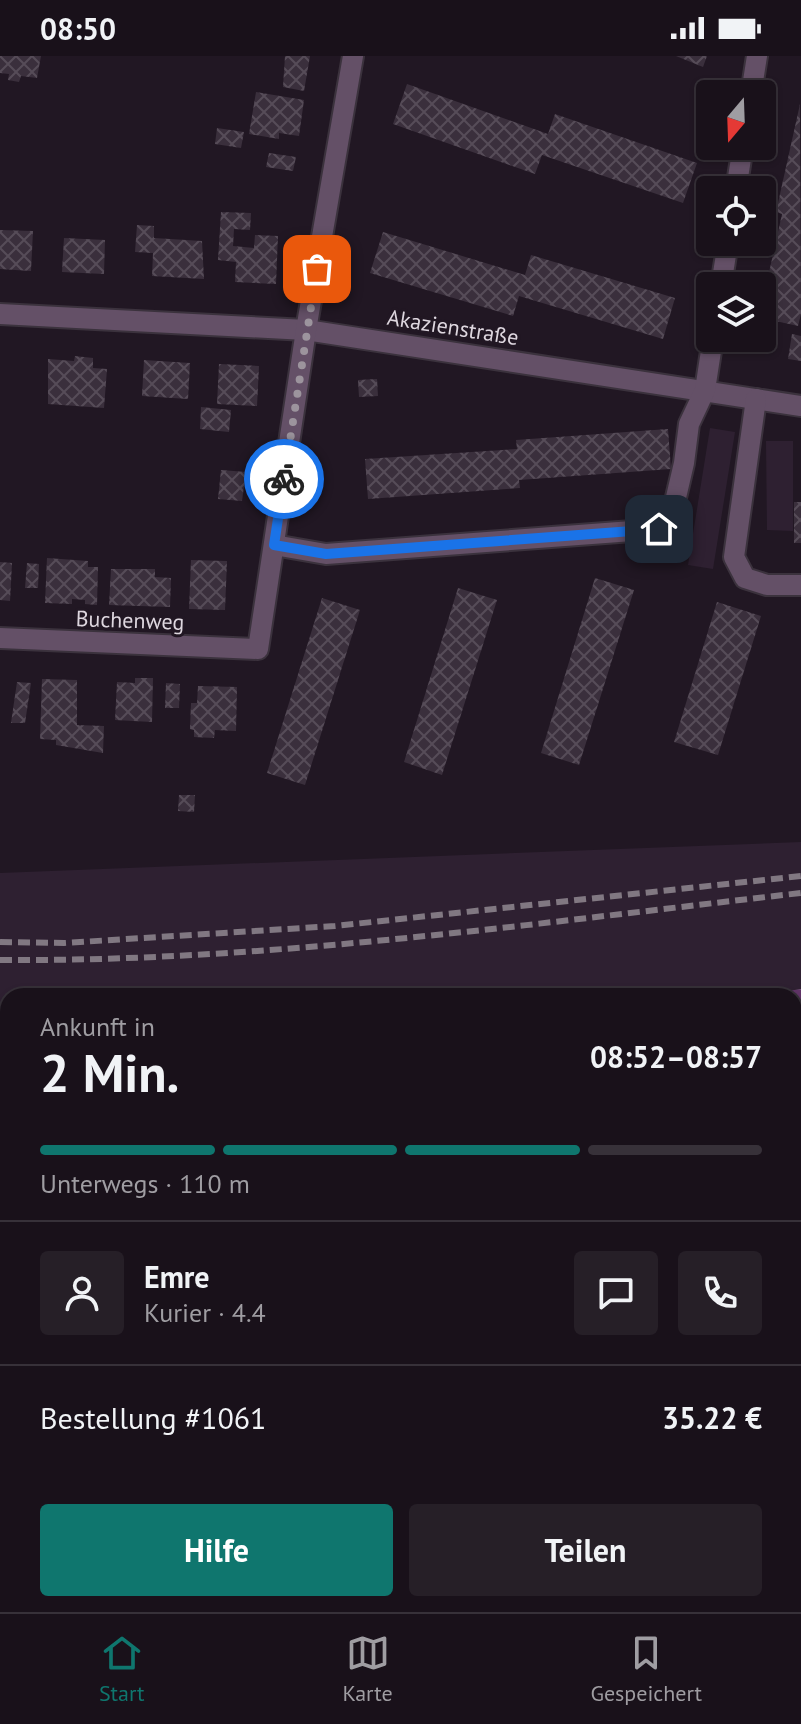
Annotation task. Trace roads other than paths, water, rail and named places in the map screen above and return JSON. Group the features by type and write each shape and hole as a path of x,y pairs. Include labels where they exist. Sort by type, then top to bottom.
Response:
{"street":[{"path":"353,56 306,330 274,545 326,554 659,529 674,506 689,424 705,390 711,352"},
{"path":"753,80 757,56"},
{"name":"Akazienstraße","path":"0,314 306,330 801,406"},
{"path":"756,399 734,557 745,578 767,585 801,585"},
{"name":"Buchenweg","path":"0,638 258,649 274,545"}],"railway":[{"path":"0,942 64,943 335,926 801,876"},
{"path":"0,960 201,955 301,948 801,893"}]}
